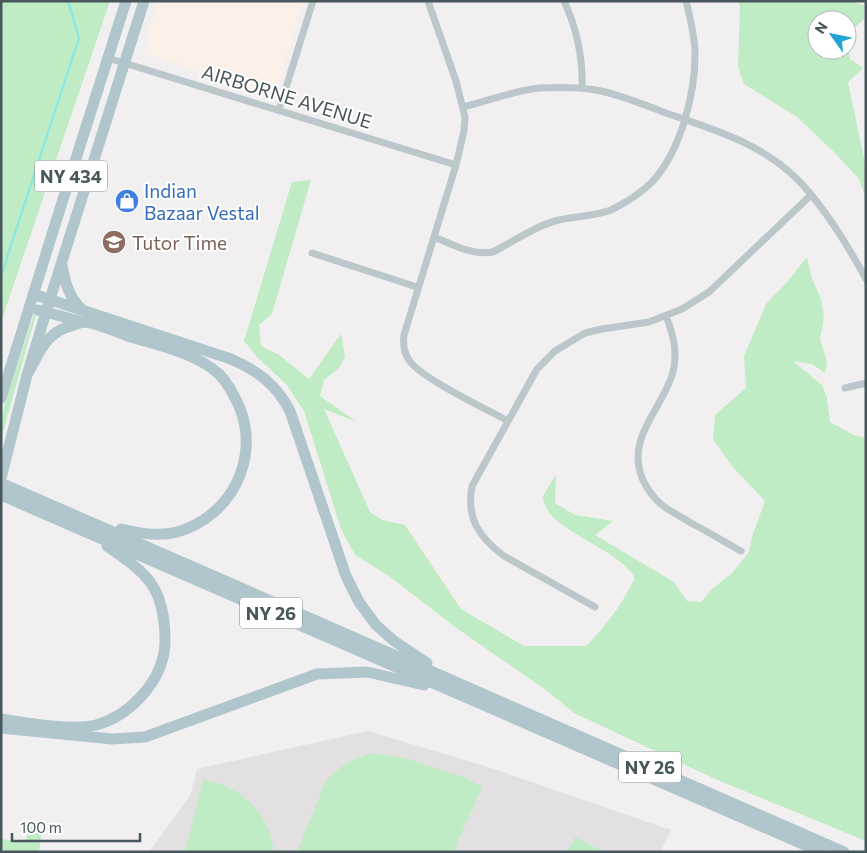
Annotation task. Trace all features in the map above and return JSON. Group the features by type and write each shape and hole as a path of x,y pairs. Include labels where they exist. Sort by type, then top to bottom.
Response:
{"main road":[{"name":"NY 434","path":"1,398 126,1"},
{"name":"NY 434","path":"1,478 27,375 49,300 144,1"},
{"path":"62,262 67,291 84,317"},
{"path":"33,294 84,317 198,360 217,373 229,387 243,415 247,435 242,472 233,492 218,509 199,523 178,532 154,535 90,528"},
{"path":"29,307 46,312 84,317 231,359 252,368 267,380 278,392 290,411 346,576 359,602 376,624 394,641 456,681"},
{"path":"27,375 53,333 84,317"},
{"name":"NY 26","path":"1,482 36,504 456,693 821,852"},
{"name":"NY 26","path":"1,495 36,504"},
{"path":"1,719 76,727 96,725 119,715 138,700 153,681 164,652 165,628 157,593 140,571 90,528"},
{"name":"NY 26","path":"90,528 456,681 844,852"},
{"path":"1,728 112,739 145,737 317,674 367,672 456,693"},
{"path":"1,711 37,723"}],"street":[{"path":"279,110 314,1"},
{"path":"428,1 456,81 465,117 464,131 456,165 404,334 404,349 409,361 414,366 436,381 508,421"},
{"path":"564,1 574,26 582,58 582,88"},
{"path":"434,237 475,252 493,252 536,228 556,221 584,217 610,210 633,198 652,182 670,156 684,119 691,93 695,51 692,24 686,1"},
{"name":"AIRBORNE AVENUE","path":"108,58 456,165"},
{"path":"463,107 526,90 582,88 630,100 741,140 777,161 797,179 811,195 848,248 866,279"},
{"path":"595,607 504,556 492,546 477,529 470,506 472,486 537,369 555,351 586,334 602,329 648,322 666,316 682,309 710,292 811,195"},
{"path":"312,253 417,287"},
{"path":"666,316 675,346 673,372 642,436 638,461 641,474 649,492 661,505 741,551"},
{"path":"845,388 866,383"}],"shaded area":[{"path":"157,1 304,1 275,97 144,53"},
{"path":"368,731 488,767 671,830 660,852 149,852 190,796 197,769"}],"green space":[{"path":"1,1 110,1 1,322"},
{"path":"738,1 848,1 864,5 864,19 857,25 857,10 807,10 807,60 851,60 863,68 848,82 866,168 865,196 859,179 797,117 744,84 738,67 740,7"},
{"path":"311,180 272,314 259,325 261,346 279,355 309,379 341,334 345,356 339,368 324,380 320,396 357,422 324,409 370,512 382,520 405,525 461,609 524,646 586,646 614,614 635,578 618,560 572,531 550,513 542,498 556,474 555,503 575,515 613,521 595,535 674,582 687,601 701,602 712,589 732,573 749,552 752,537 765,501 731,465 713,439 715,415 746,388 744,356 766,304 807,257 812,279 821,299 824,317 820,339 827,362 825,373 812,364 793,361 822,385 827,398 830,422 854,435 866,438 866,841 713,778 574,713 550,693 455,627 389,576 355,555 341,529 304,411 286,384 258,358 244,341 292,182"},
{"path":"34,314 36,315 1,439 1,419 4,407"},
{"path":"372,753 404,758 466,778 482,787 453,852 297,852 329,777 346,764"},
{"path":"203,780 229,788 251,803 266,825 274,852 185,852"},
{"path":"29,827 42,829 39,852 1,852 1,839 26,842"},
{"path":"575,837 604,852 567,852"}],"waterway":[{"path":"1,276 79,38 68,1"}],"place":[{"name":"Indian Bazaar Vestal","path":"127,201"},
{"name":"Tutor Time","path":"114,242"}]}
